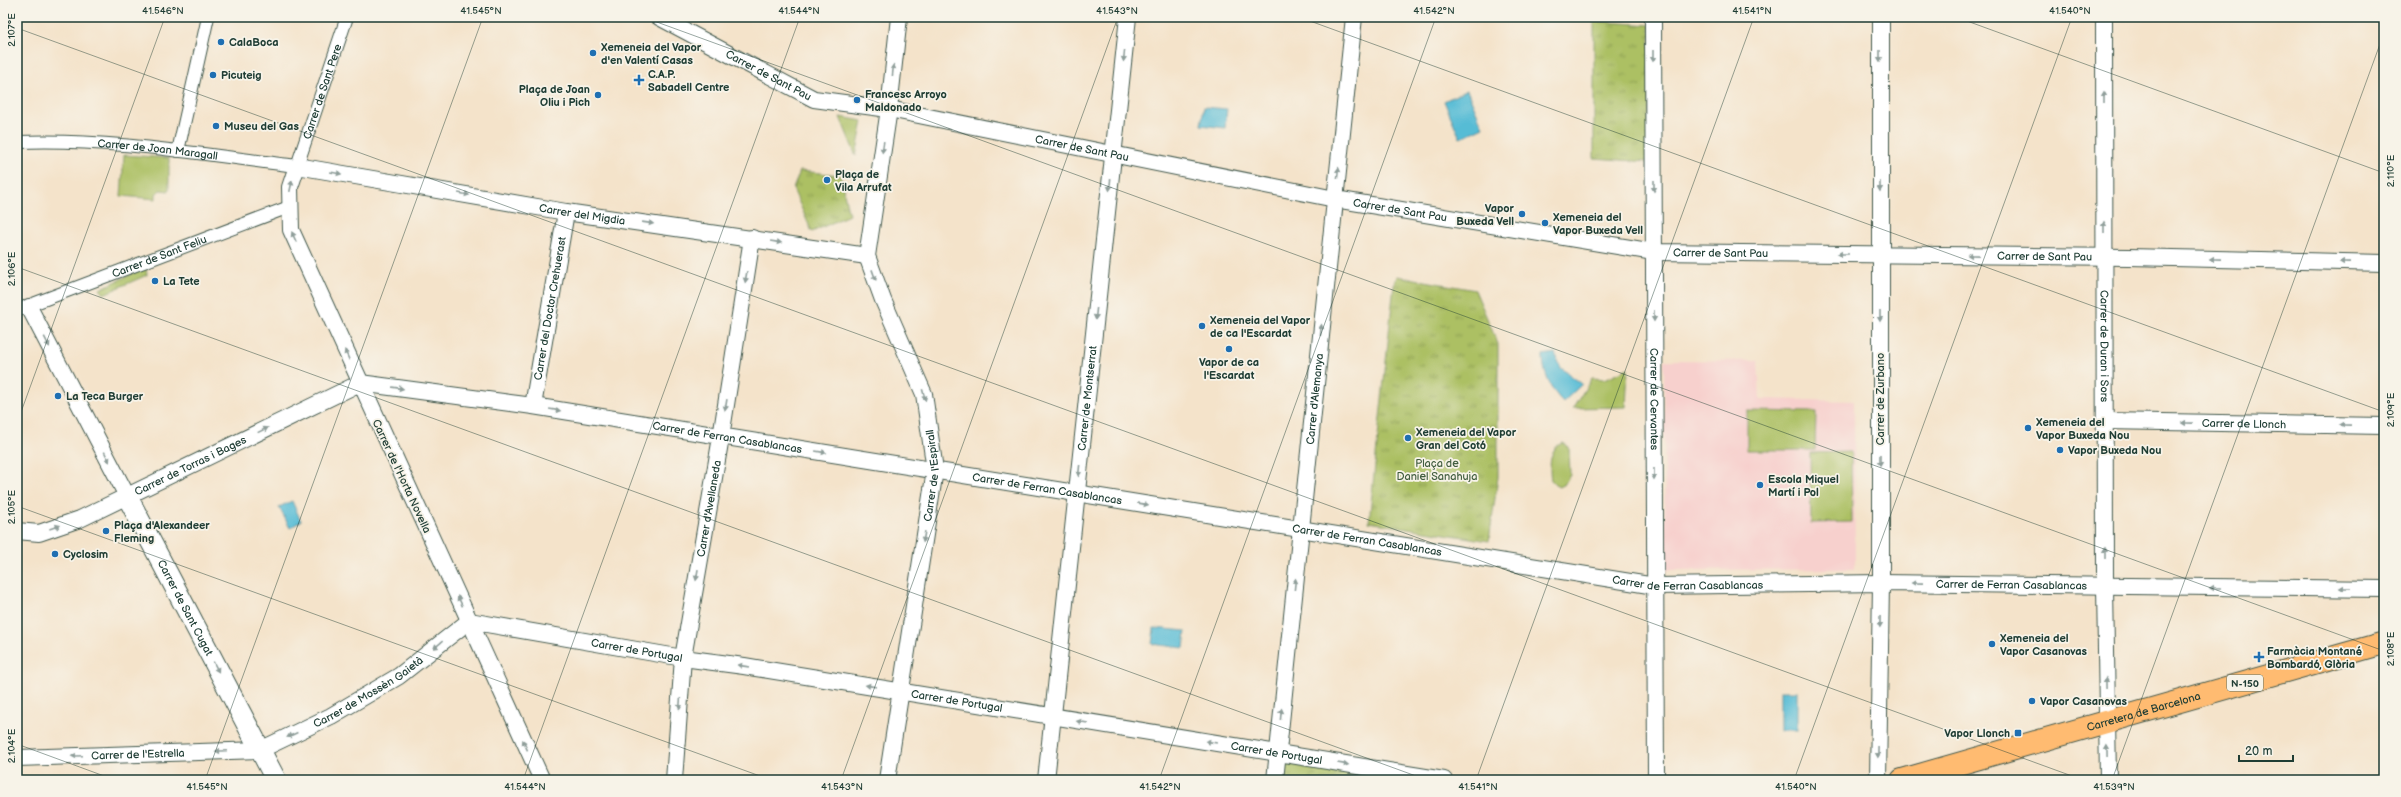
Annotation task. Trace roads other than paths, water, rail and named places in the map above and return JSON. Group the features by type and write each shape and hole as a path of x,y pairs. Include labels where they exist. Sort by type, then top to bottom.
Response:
{"main road":[{"name":"Carretera de Barcelona","path":"1902,780 2384,643"}],"street":[{"path":"178,151 208,17"},
{"name":"Carrer de Sant Pere","path":"297,166 347,17"},
{"name":"Carrer de Sant Pau","path":"659,17 814,99 889,109 1335,199 1654,252 2104,257 2384,263"},
{"name":"Carrer de l'Espirall","path":"887,780 935,470 924,394 883,300 867,256 889,109 899,17"},
{"name":"Carrer de Montserrat","path":"1046,780 1128,17"},
{"name":"Carrer d'Alemanya","path":"1275,780 1354,17"},
{"name":"Carrer de Cervantes","path":"1653,17 1654,586 1656,780"},
{"name":"Carrer de Zurbano","path":"1878,780 1881,583 1879,254 1880,17"},
{"name":"Carrer de Duran i Sors","path":"2104,17 2105,586 2108,780"},
{"name":"Carrer de Joan Maragall","path":"17,142 55,140 178,151 297,166"},
{"name":"Carrer de l'Horta Novella","path":"297,166 290,187 289,207 291,230 468,621 542,780"},
{"name":"Carrer del Migdia","path":"297,166 566,212 867,256"},
{"name":"Carrer de Sant Feliu","path":"23,309 289,207"},
{"name":"Carrer del Doctor Crehuerast","path":"533,406 566,212"},
{"name":"Carrer d'Avellaneda","path":"674,780 683,658 721,437 752,238"},
{"name":"Carrer de Sant Cugat","path":"23,309 127,496 276,780"},
{"name":"Carrer de Ferran Casablancas","path":"360,383 533,406 1654,586 1881,583 2384,589"},
{"name":"Carrer de Torras i Bages","path":"17,531 39,533 80,519 360,383"},
{"name":"Carrer de Llonch","path":"2105,421 2384,426"},
{"name":"Carrer de Portugal","path":"468,621 683,658 900,691 1444,780"},
{"name":"Carrer de Mossèn Gaietà","path":"260,750 331,716 399,676 468,621"},
{"name":"Carrer de l'Estrella","path":"17,758 260,750"}],"water":[{"path":"1467,90 1483,127 1460,138 1444,101"},
{"path":"1204,107 1227,109 1225,128 1201,125"},
{"path":"1555,353 1561,368 1582,384 1563,402 1554,392 1548,380 1543,362 1543,355"},
{"path":"292,501 301,521 290,528 279,507"},
{"path":"1154,628 1186,631 1184,648 1152,644"},
{"path":"1780,691 1797,691 1797,730 1780,730"}],"place":[{"name":"CalaBoca","path":"221,42"},
{"name":"Xemeneia del Vapor d'en Valentí Casas","path":"593,53"},
{"name":"Picuteig","path":"213,75"},
{"name":"C.A.P. Sabadell Centre","path":"639,80"},
{"name":"Plaça de Joan Oliu i Pich","path":"598,95"},
{"name":"Francesc Arroyo Maldonado","path":"857,100"},
{"name":"Museu del Gas","path":"216,126"},
{"name":"Plaça de Vila Arrufat","path":"827,180"},
{"name":"Vapor Buxeda Vell","path":"1522,214"},
{"name":"Xemeneia del Vapor Buxeda Vell","path":"1545,223"},
{"name":"La Tete","path":"155,281"},
{"name":"Xemeneia del Vapor de ca l'Escardat","path":"1202,326"},
{"name":"Vapor de ca l'Escardat","path":"1229,349"},
{"name":"La Teca Burger","path":"58,396"},
{"name":"Xemeneia del Vapor Buxeda Nou","path":"2028,428"},
{"name":"Xemeneia del Vapor Gran del Cotó","path":"1408,438"},
{"name":"Vapor Buxeda Nou","path":"2060,450"},
{"name":"Escola Miquel Martí i Pol","path":"1760,485"},
{"name":"Plaça d'Alexandeer Fleming","path":"106,531"},
{"name":"Cyclosim","path":"55,554"},
{"name":"Xemeneia del Vapor Casanovas","path":"1992,644"},
{"name":"Farmàcia Montané Bombardó, Glòria","path":"2259,657"},
{"name":"Vapor Casanovas","path":"2032,701"},
{"name":"Vapor Llonch","path":"2018,733"}],"park label":[{"name":"Plaça de Daniel Sanahuja","path":"1437,469"}]}
